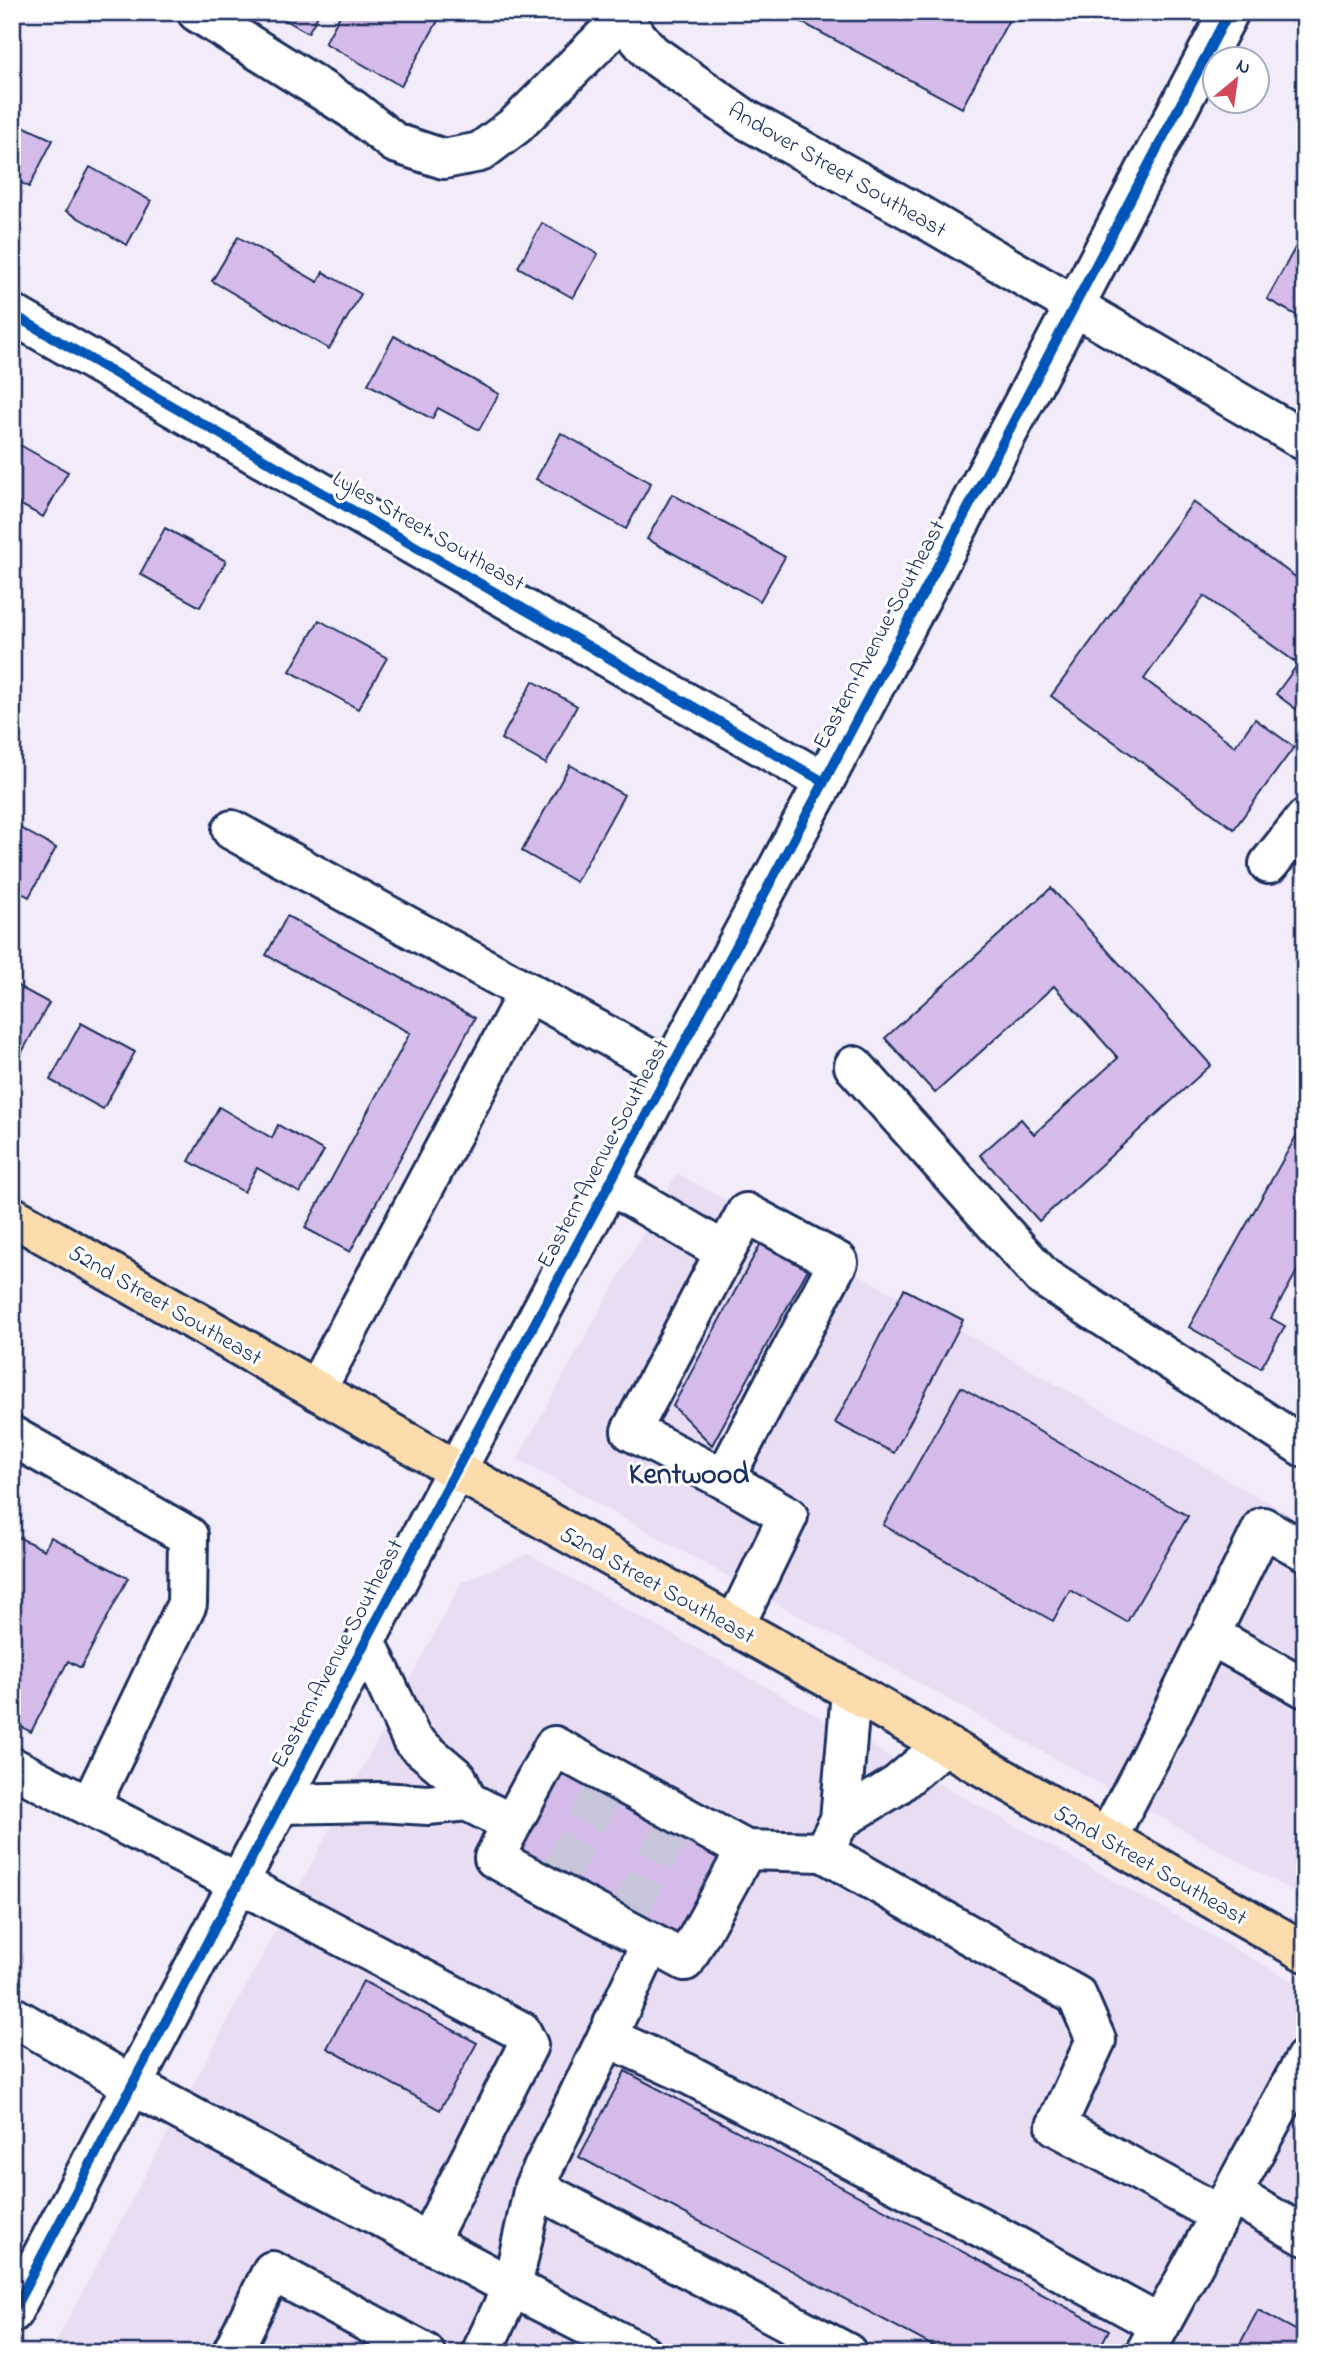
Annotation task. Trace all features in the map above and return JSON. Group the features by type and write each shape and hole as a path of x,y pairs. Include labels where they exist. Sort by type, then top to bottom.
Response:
{"main road":[{"name":"52nd Street Southeast","path":"12,1216 456,1470 851,1691 1305,1952"}],"street":[{"path":"197,12 352,109 395,143 444,159 480,152 516,125 622,15"},
{"name":"Eastern Avenue Southeast","path":"12,2313 1229,12"},
{"name":"Andover Street Southeast","path":"622,15 651,53 746,118 912,211 1305,441"},
{"name":"Lyles Street Southeast","path":"12,314 824,782"},
{"path":"1269,864 1305,819"},
{"path":"232,830 670,1070"},
{"path":"316,1390 528,992"},
{"path":"855,1066 1043,1277 1305,1448"},
{"path":"609,1184 725,1252"},
{"path":"724,1479 838,1262 746,1213 631,1431 788,1516 734,1627"},
{"path":"12,1436 188,1536 187,1604 90,1806"},
{"path":"1107,1839 1152,1754 1263,1527 1305,1551"},
{"path":"1210,1635 1305,1688"},
{"path":"366,1640 412,1741 457,1778 467,1801"},
{"path":"832,1836 851,1691"},
{"path":"746,1850 685,1961 634,1927 555,1882 494,1858 554,1746 606,1785 677,1823 746,1850 832,1836 897,1786 944,1745"},
{"path":"12,1767 239,1882 521,2031 528,2045 428,2242"},
{"path":"280,1804 380,1802 428,1805 467,1801 512,1824"},
{"path":"832,1836 1077,1996 1096,2040 1056,2126 1226,2205 1305,2236"},
{"path":"481,2353 512,2287 534,2188 607,2037 634,1927"},
{"path":"12,2016 132,2085 626,2349"},
{"path":"607,2037 698,2079 990,2232 1153,2339 1305,2059"},
{"path":"534,2188 846,2353"},
{"path":"232,2353 272,2271 425,2353"}],"shaded area":[{"path":"677,1173 1305,1523 1305,1898 517,1459"},
{"path":"528,1554 1305,1988 1305,2353 50,2353 462,1582"}],"building":[{"path":"272,12 320,12 308,33"},
{"path":"342,12 443,12 401,86 325,43"},
{"path":"792,12 1013,12 962,108 790,16"},
{"path":"12,121 53,140 29,187 12,178"},
{"path":"90,167 151,201 127,245 66,211"},
{"path":"542,223 598,254 573,298 518,267"},
{"path":"1305,230 1305,320 1267,299"},
{"path":"238,237 318,282 323,272 361,294 329,349 212,281"},
{"path":"394,336 499,394 479,430 438,408 432,419 368,384"},
{"path":"561,433 651,483 626,529 536,479"},
{"path":"20,445 68,472 43,517 12,500 12,459"},
{"path":"672,494 785,557 760,601 647,539"},
{"path":"1193,502 1305,584 1305,716 1276,694 1298,664 1204,596 1144,679 1235,746 1255,719 1294,747 1234,829 1051,696"},
{"path":"165,528 226,561 200,607 140,574"},
{"path":"319,620 387,658 358,709 290,671"},
{"path":"533,681 577,706 546,764 501,739"},
{"path":"570,765 624,795 576,882 522,851"},
{"path":"13,824 56,848 29,897 12,888"},
{"path":"1051,888 1211,1065 1039,1221 980,1155 1021,1119 1034,1134 1118,1058 1054,986 935,1093 885,1038"},
{"path":"287,916 475,1018 350,1252 305,1228 410,1033 266,955"},
{"path":"12,983 49,1003 21,1054 12,1049"},
{"path":"81,1023 135,1052 103,1109 50,1080"},
{"path":"219,1107 272,1138 278,1125 324,1151 300,1193 257,1168 244,1192 189,1161"},
{"path":"1299,1131 1305,1134 1305,1257 1271,1318 1285,1326 1261,1368 1189,1327"},
{"path":"767,1232 808,1269 712,1445 673,1406"},
{"path":"904,1289 963,1320 894,1453 835,1423"},
{"path":"961,1387 1188,1516 1127,1622 1070,1590 1053,1621 883,1525"},
{"path":"12,1534 44,1550 51,1537 128,1578 81,1668 68,1661 31,1732 12,1722"},
{"path":"560,1771 721,1856 678,1936 517,1851"},
{"path":"363,1981 477,2043 440,2110 327,2048"},
{"path":"625,2071 1109,2330 1097,2353 946,2353 579,2157"},
{"path":"1258,2310 1305,2335 1305,2353 1235,2353"}],"tunnel":[{"path":"559,1874 602,1794"},
{"path":"629,1911 672,1831"}],"cycle path":[{"path":"12,2313 1229,12"},
{"path":"12,314 824,782"}],"district":[{"name":"Kentwood","path":"689,1473"}]}
